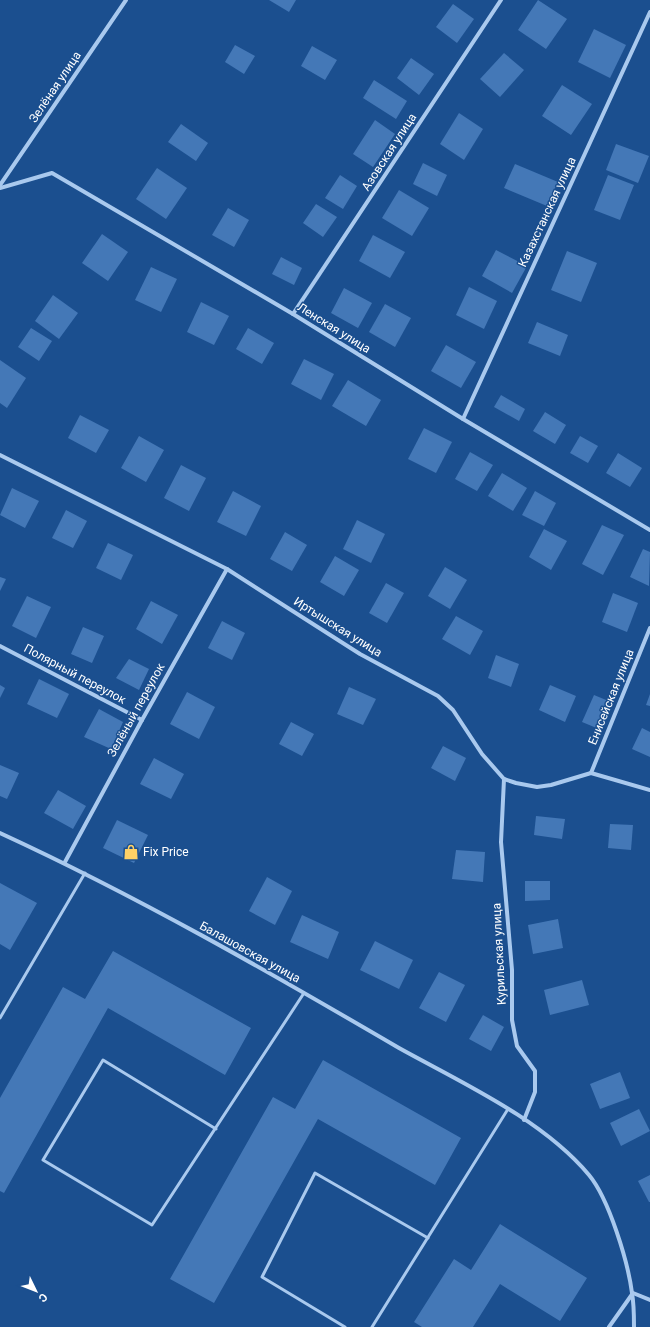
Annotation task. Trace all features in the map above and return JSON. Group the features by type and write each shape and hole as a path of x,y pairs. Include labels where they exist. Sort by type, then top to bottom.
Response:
{"street":[{"name":"Зелёная улица","path":"0,186 126,0"},
{"name":"Азовская улица","path":"293,314 501,0"},
{"name":"Казахстанская улица","path":"463,419 650,12"},
{"name":"Ленская улица","path":"0,186 52,173 293,314 463,419 650,530"},
{"name":"Иртышская улица","path":"0,455 227,569 360,654 438,696 453,710 482,754 504,779"},
{"name":"Зелёный переулок","path":"65,862 142,720 227,569"},
{"name":"Енисейская улица","path":"591,773 650,628"},
{"name":"Полярный переулок","path":"0,646 142,720"},
{"path":"504,779 537,787 551,785 591,773 650,790"},
{"name":"Курильская улица","path":"504,779 501,842 512,970 512,1020 517,1046 535,1071 535,1092 524,1120"},
{"name":"Балашовская улица","path":"0,833 86,873 487,1096 524,1120 569,1155 590,1176 603,1200 616,1231 632,1293 634,1327"},
{"path":"609,1327 632,1293 650,1300"}],"lane":[{"path":"0,1018 86,873"},
{"path":"216,1129 103,1060 43,1160 152,1225 216,1129 304,993"},
{"path":"372,1327 508,1109"},
{"path":"345,1327 262,1277 316,1173 428,1238"}],"building":[{"path":"269,0 296,0 289,12"},
{"path":"538,0 567,19 546,49 518,30"},
{"path":"453,4 474,19 457,43 436,27"},
{"path":"594,29 626,45 610,78 578,62"},
{"path":"235,45 255,56 244,74 225,62"},
{"path":"312,46 337,60 325,80 301,66"},
{"path":"504,53 524,70 500,97 480,79"},
{"path":"411,58 434,74 419,95 397,78"},
{"path":"374,80 407,101 396,119 363,98"},
{"path":"562,85 592,104 571,135 542,116"},
{"path":"459,113 483,129 464,160 440,144"},
{"path":"375,120 395,134 373,167 353,154"},
{"path":"181,124 208,143 196,161 168,142"},
{"path":"616,144 649,156 638,183 606,170"},
{"path":"423,163 447,175 437,196 413,184"},
{"path":"515,164 558,182 547,206 504,188"},
{"path":"157,168 187,188 166,219 136,199"},
{"path":"340,175 357,186 343,209 325,198"},
{"path":"608,175 634,185 620,220 594,210"},
{"path":"399,190 429,208 412,236 382,218"},
{"path":"316,204 337,217 323,237 303,223"},
{"path":"228,208 249,220 234,247 212,235"},
{"path":"102,234 128,252 108,281 82,263"},
{"path":"373,235 405,252 390,278 359,261"},
{"path":"496,250 527,266 512,293 482,276"},
{"path":"567,251 597,263 581,302 551,290"},
{"path":"281,257 302,268 294,285 272,274"},
{"path":"151,267 177,279 161,312 135,300"},
{"path":"469,287 497,301 484,329 456,315"},
{"path":"344,288 372,303 358,328 331,313"},
{"path":"53,295 78,313 59,339 35,321"},
{"path":"201,302 229,316 214,345 187,332"},
{"path":"385,304 411,318 395,347 369,332"},
{"path":"537,322 568,335 560,356 528,343"},
{"path":"31,328 52,341 39,361 18,347"},
{"path":"248,328 274,343 262,364 236,349"},
{"path":"446,345 476,362 461,388 431,371"},
{"path":"304,359 334,374 321,400 291,384"},
{"path":"0,360 26,378 7,408 0,403"},
{"path":"348,380 381,400 366,426 332,406"},
{"path":"501,395 525,409 519,421 494,407"},
{"path":"545,412 566,425 555,444 533,431"},
{"path":"80,415 109,430 96,453 68,438"},
{"path":"424,428 452,442 436,473 408,459"},
{"path":"139,436 164,450 146,482 121,468"},
{"path":"580,436 598,446 588,463 570,453"},
{"path":"470,452 493,465 477,491 455,479"},
{"path":"618,453 642,468 630,487 606,473"},
{"path":"181,465 206,478 189,511 164,498"},
{"path":"502,473 527,488 513,511 488,496"},
{"path":"12,488 39,501 25,528 0,515"},
{"path":"233,491 261,506 246,536 217,522"},
{"path":"535,491 556,503 544,526 522,515"},
{"path":"66,510 87,521 73,548 52,538"},
{"path":"357,520 385,534 371,563 343,549"},
{"path":"602,525 624,535 603,575 582,564"},
{"path":"544,529 567,541 551,570 529,557"},
{"path":"285,532 307,545 292,571 270,559"},
{"path":"108,543 133,555 121,580 96,568"},
{"path":"643,549 650,552 649,586 630,577"},
{"path":"335,556 359,570 344,596 320,582"},
{"path":"445,567 467,580 450,609 428,596"},
{"path":"0,577 6,579 0,591"},
{"path":"386,583 404,593 387,623 369,613"},
{"path":"613,593 638,603 627,632 602,622"},
{"path":"27,596 51,607 36,638 12,626"},
{"path":"151,601 178,615 162,644 136,629"},
{"path":"456,616 483,631 470,655 442,639"},
{"path":"222,621 245,633 232,660 208,648"},
{"path":"83,627 104,636 92,663 71,654"},
{"path":"496,655 519,664 511,687 488,678"},
{"path":"129,659 149,669 139,690 116,678"},
{"path":"39,679 69,694 57,718 27,704"},
{"path":"0,685 5,688 0,698"},
{"path":"550,685 576,696 565,722 539,710"},
{"path":"349,687 376,699 363,725 337,714"},
{"path":"187,692 215,707 199,739 170,724"},
{"path":"650,694 650,706 646,705"},
{"path":"594,695 611,702 599,729 582,722"},
{"path":"99,709 123,722 111,749 84,737"},
{"path":"291,722 314,734 302,756 279,744"},
{"path":"642,728 650,732 650,757 632,749"},
{"path":"443,746 466,758 455,781 431,768"},
{"path":"154,758 184,774 171,799 140,784"},
{"path":"0,765 19,773 7,799 0,796"},
{"path":"58,790 86,806 73,829 44,813"},
{"path":"536,816 565,819 562,839 534,835"},
{"path":"117,820 148,835 134,863 103,848"},
{"path":"610,824 633,825 631,850 608,848"},
{"path":"456,850 485,852 483,882 452,879"},
{"path":"267,877 292,891 275,925 249,911"},
{"path":"525,881 550,881 550,900 525,901"},
{"path":"0,883 37,903 10,950 0,944"},
{"path":"302,915 339,932 328,959 290,942"},
{"path":"558,919 563,948 533,954 528,925"},
{"path":"375,941 413,960 399,989 360,970"},
{"path":"113,951 251,1028 225,1075 108,1008 4,1193 0,1191 0,1098 63,987 85,999"},
{"path":"439,972 465,985 446,1022 419,1008"},
{"path":"582,980 589,1005 550,1015 544,990"},
{"path":"483,1015 504,1027 491,1051 469,1039"},
{"path":"323,1060 461,1138 435,1185 318,1119 214,1303 170,1279 273,1097 295,1109"},
{"path":"620,1072 630,1098 600,1109 590,1084"},
{"path":"639,1109 650,1131 621,1146 610,1123"},
{"path":"650,1175 650,1202 649,1202 638,1181"},
{"path":"500,1224 587,1278 560,1321 500,1284 473,1327 422,1327 414,1322 454,1259 471,1270"}],"place":[{"name":"Fix Price","path":"131,852"}]}
